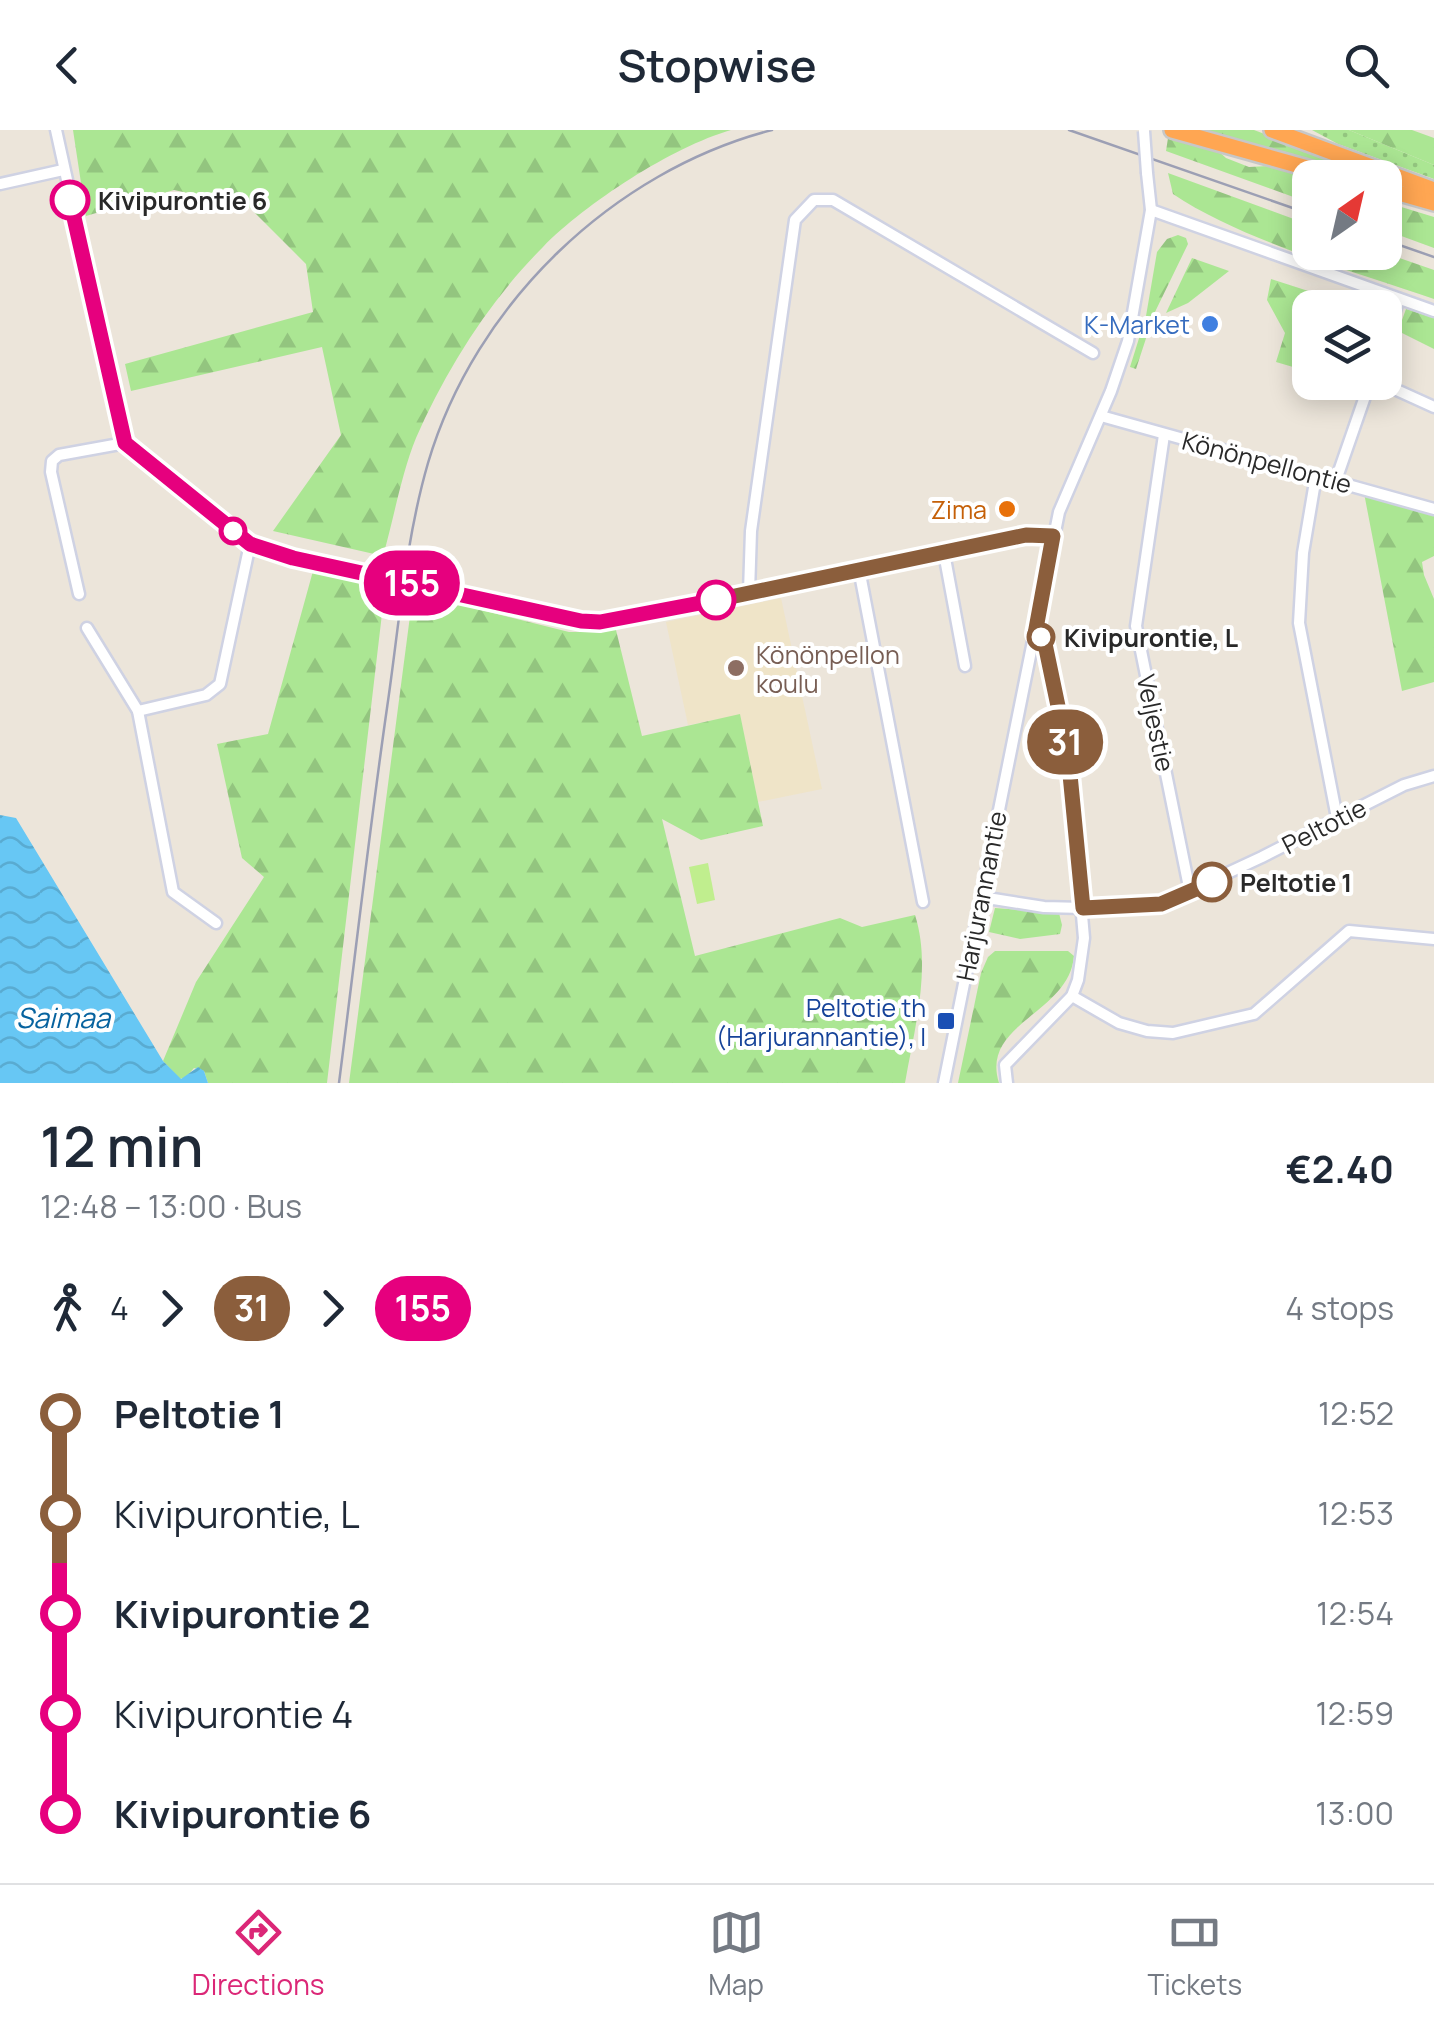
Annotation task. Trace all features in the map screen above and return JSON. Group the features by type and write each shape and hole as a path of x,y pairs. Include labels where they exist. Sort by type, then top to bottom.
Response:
{"highway":[{"path":"1172,130 1292,164"},
{"path":"1272,130 1434,190"},
{"path":"1402,194 1434,203"}],"street":[{"path":"56,130 125,443 250,544 293,558 600,622 1026,535 1053,536"},
{"name":"Harjurannantie","path":"944,1083 1053,536 1069,484 1128,341 1151,210 1144,130"},
{"path":"0,184 63,170"},
{"path":"749,592 751,531 795,220 814,200 833,200 1093,353"},
{"path":"1151,210 1374,290"},
{"path":"1402,300 1434,311"},
{"path":"1402,392 1434,407"},
{"path":"1336,480 1364,400"},
{"name":"Könönpellontie","path":"1100,416 1434,509"},
{"name":"Veljestie","path":"1164,435 1136,626 1190,892"},
{"path":"79,594 51,472 52,461 59,455 125,443"},
{"path":"1316,476 1303,553 1299,622 1337,818"},
{"path":"138,711 206,695 220,684 250,544"},
{"path":"944,553 965,666"},
{"path":"859,569 923,902"},
{"path":"86,628 138,711 172,892 216,923"},
{"path":"1007,1083 1005,1066 1072,996 1084,938 1068,754 1044,639 1035,634"},
{"name":"Peltotie","path":"981,897 1044,907 1161,904 1404,785 1434,776"},
{"path":"1072,996 1119,1023 1173,1034 1254,1014 1350,931 1434,939"}],"shaded area":[{"name":"Könönpellon koulu","path":"781,598 822,789 758,802 740,715 688,725 666,622"}],"green space":[{"path":"73,130 731,130 683,149 606,195 561,230 505,290 455,361 416,438 383,556 273,531 341,435 322,347 131,391 125,364 313,312 306,264 248,206 174,190 86,216"},
{"path":"1192,130 1254,130 1334,160 1303,160"},
{"path":"1312,130 1349,130 1434,165 1434,179 1402,167 1402,160 1382,160"},
{"path":"1349,130 1412,130 1434,138 1434,165"},
{"path":"1168,138 1215,148 1226,158 1249,167 1268,166 1292,173 1292,196 1166,151"},
{"path":"1168,173 1292,218 1292,251 1232,226 1173,194"},
{"path":"1402,207 1434,217 1434,248 1402,236"},
{"path":"1178,235 1186,238 1188,244 1154,314 1136,369 1130,367 1146,316 1157,252 1167,239"},
{"path":"1192,258 1229,271 1188,303 1166,313"},
{"path":"1402,259 1434,270 1434,299 1347,270 1402,270"},
{"path":"1271,279 1305,290 1292,290 1292,367 1276,362 1285,333 1267,300"},
{"path":"1406,309 1434,318 1434,349 1402,333"},
{"path":"1364,493 1434,514 1434,556 1422,562 1434,599 1434,682 1402,691"},
{"path":"313,571 385,588 327,1083 208,1083 204,1071 194,1068 180,1079 163,1061 196,982 264,877 242,858 217,744 268,734"},
{"path":"413,593 569,632 615,626 642,736 740,714 763,826 701,840 662,819 695,956 840,918 862,927 915,915 922,977 905,1083 349,1083"},
{"path":"708,863 715,900 697,904 689,867"},
{"path":"995,908 1059,913 1060,934 1020,939 989,932"},
{"path":"995,951 1068,951 1074,956 1069,976 1058,992 1002,1046 997,1063 999,1083 958,1083 981,973"}],"water":[{"name":"Saimaa","path":"0,815 16,818 163,1061 181,1079 198,1067 208,1083 0,1083"}],"railway":[{"path":"339,1083 408,554 428,463 450,405 479,350 516,299 558,252 606,211 658,177 713,150 772,130"},
{"path":"1069,130 1292,208"},
{"path":"1402,246 1434,257"}],"bus line":[{"name":"155","path":"70,200 125,443 250,544 293,558 581,621 600,622 716,600"},
{"name":"31","path":"716,600 1026,535 1053,536 1035,634 1044,639 1068,754 1083,908 1161,904 1212,882"}],"place":[{"name":"Kivipurontie 6","path":"70,200"},
{"name":"K-Market","path":"1210,324"},
{"name":"Zima","path":"1007,509"},
{"name":"Kivipurontie, L","path":"1041,637"},
{"name":"Könönpellon koulu","path":"736,668"},
{"name":"Peltotie 1","path":"1212,882"},
{"name":"Peltotie th (Harjurannantie), I","path":"946,1021"}]}
